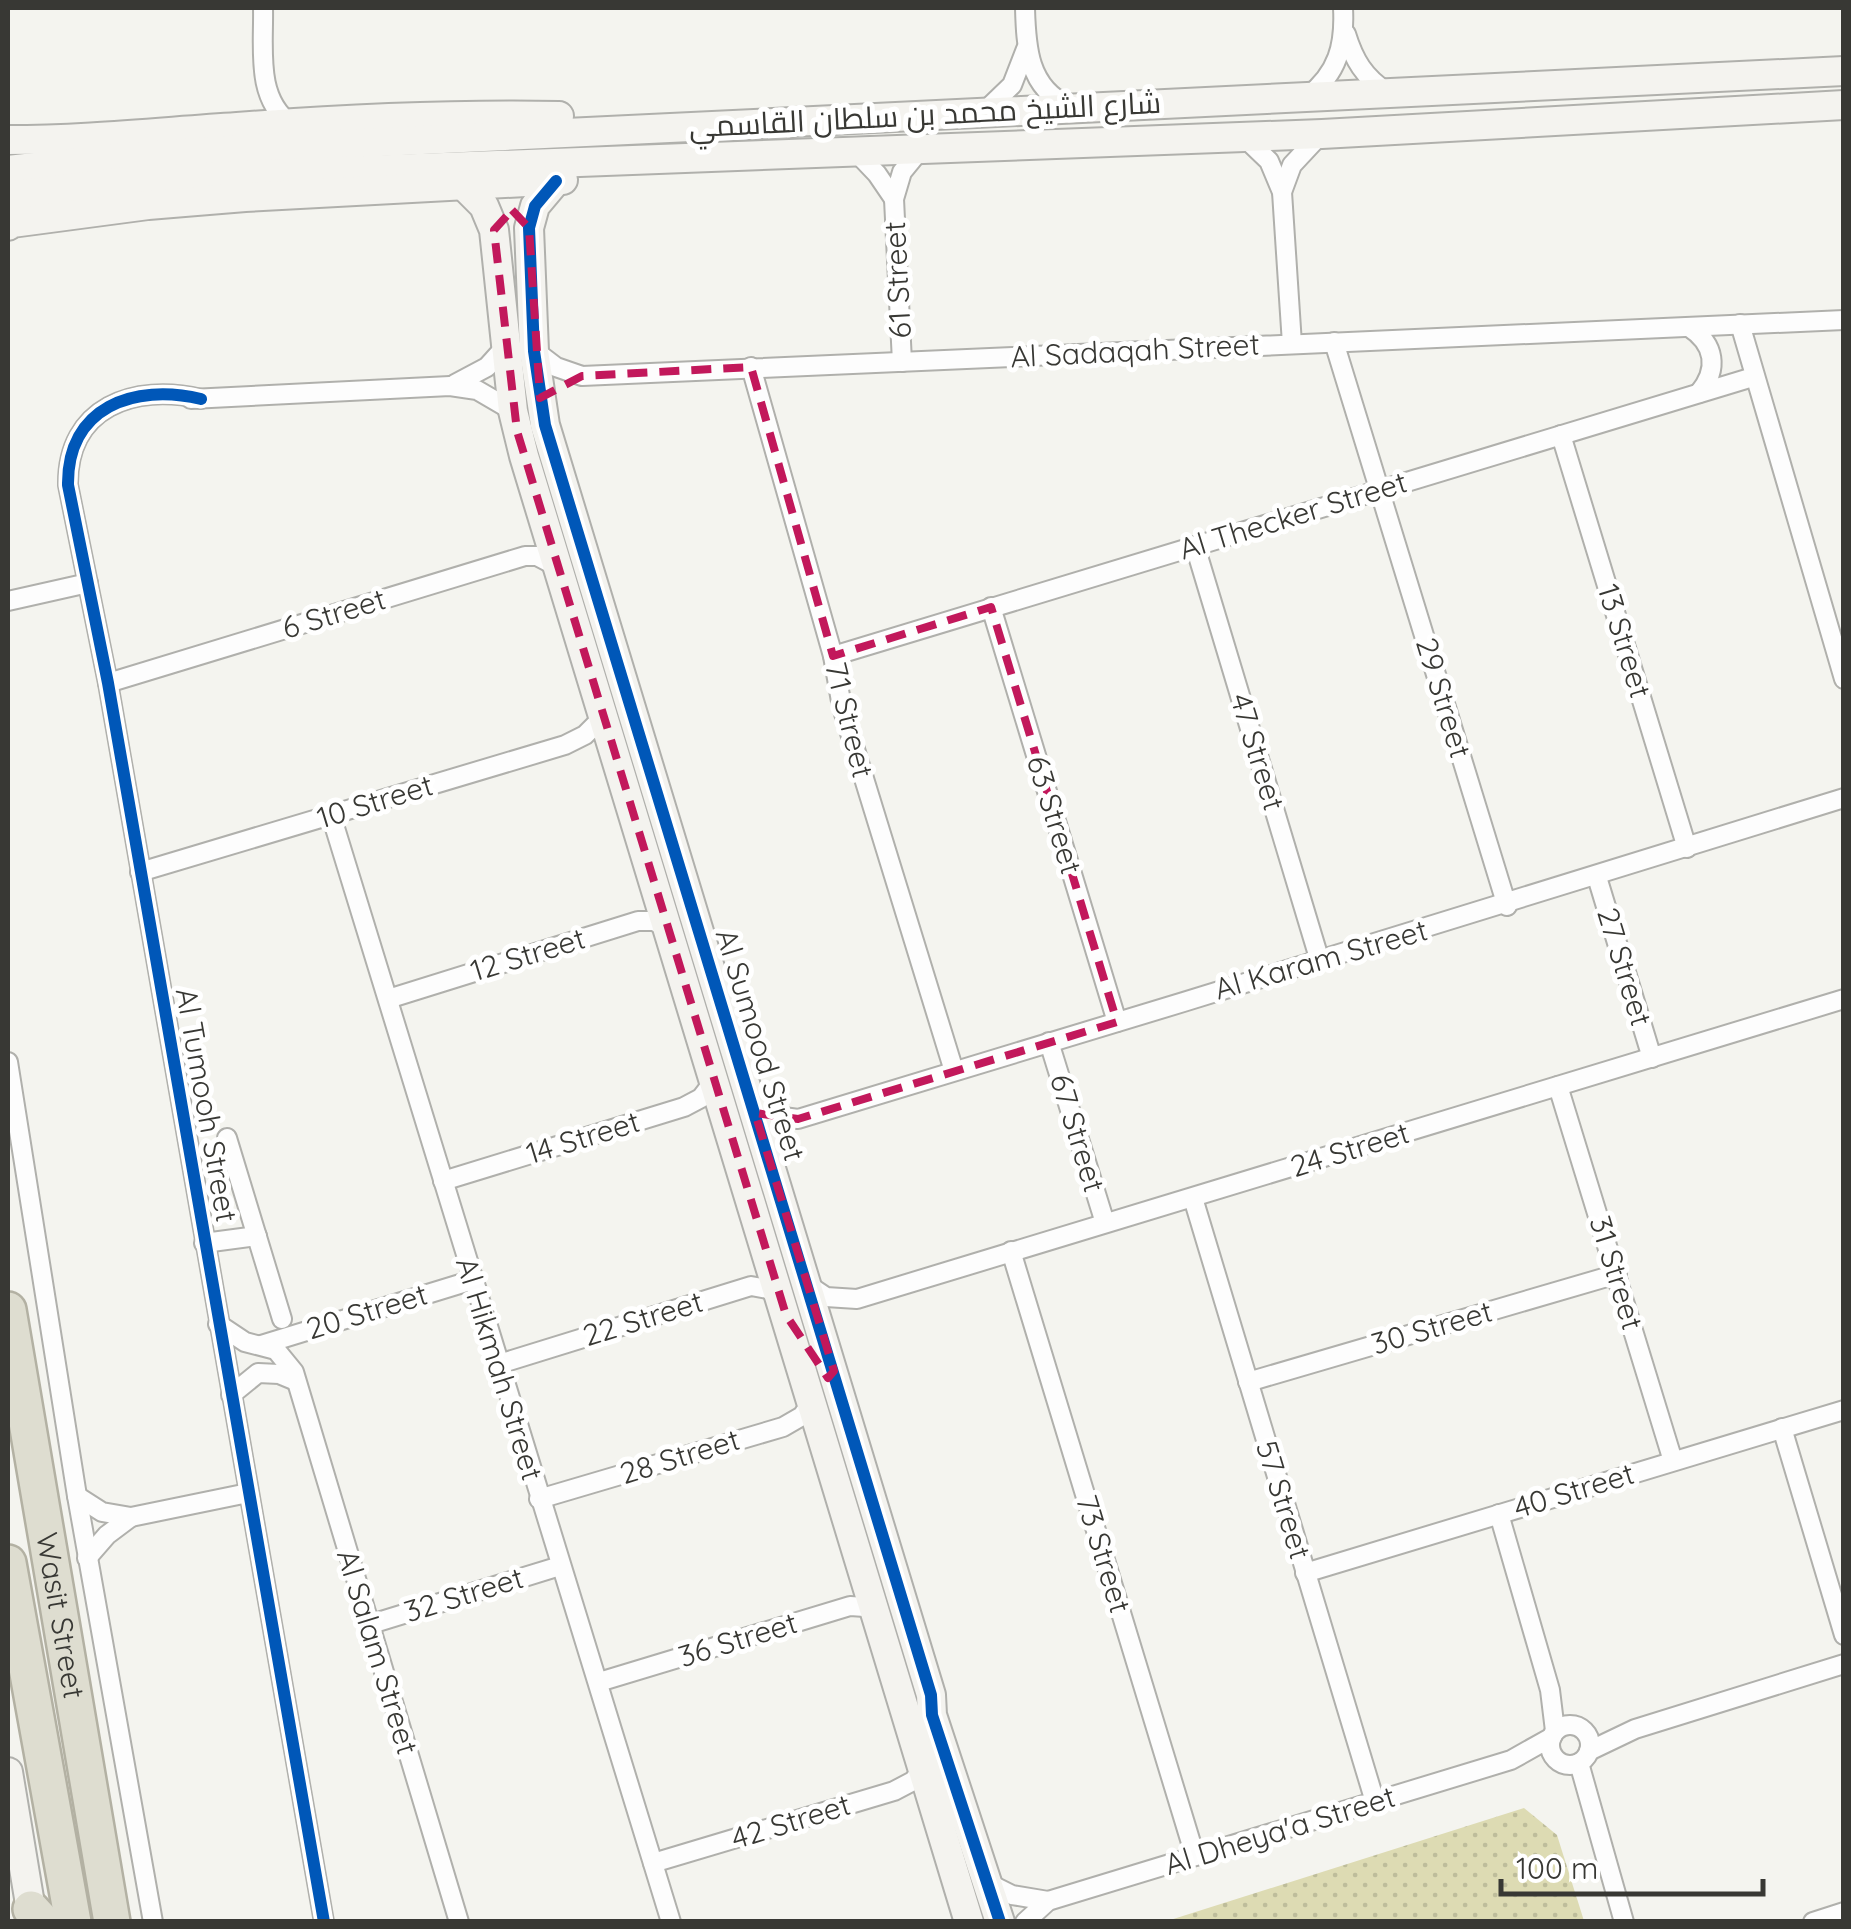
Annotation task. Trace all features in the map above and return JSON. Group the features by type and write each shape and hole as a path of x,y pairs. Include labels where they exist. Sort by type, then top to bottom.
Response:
{"highway":[{"name":"Wasit Street","path":"8,1310 112,1922"},
{"name":"Wasit Street","path":"9,1591 74,1922"}],"street":[{"path":"263,8 266,86 274,108 291,124"},
{"path":"1025,8 1026,48 1042,86 1074,108"},
{"path":"1308,97 1325,82 1338,62 1344,8"},
{"path":"1344,29 1356,61 1388,93"},
{"path":"984,112 1012,84 1026,48"},
{"name":"شارع الشيخ محمد بن سلطان القاسمي","path":"8,170 220,151 1840,68"},
{"path":"240,127 256,108 266,86"},
{"name":"شارع الشيخ محمد بن سلطان القاسمي","path":"9,217 128,182 241,175 1322,134 1844,104"},
{"path":"8,151 78,140 240,127 456,116 652,114 704,126"},
{"path":"1282,192 1292,165 1322,134"},
{"path":"1244,137 1268,161 1282,192 1292,344"},
{"path":"8,140 78,140"},
{"name":"61 Street","path":"902,362 894,199 902,172 920,150"},
{"name":"61 Street","path":"856,152 894,199"},
{"path":"9,217 148,204 466,188 670,172 715,158"},
{"path":"528,228 541,197 556,181"},
{"name":"Al Sumood Street","path":"466,188 484,206 494,230 512,410 969,1922"},
{"path":"494,230 500,216 512,210 524,215 528,228"},
{"name":"Al Sumood Street","path":"528,228 534,351 541,404 557,467 823,1332 931,1695 932,1714 1000,1922"},
{"path":"1844,320 1740,324 1844,680"},
{"name":"Al Sadaqah Street","path":"534,351 556,368 582,376 1740,324"},
{"path":"1689,327 1708,344 1713,357 1708,382 1699,393"},
{"name":"29 Street","path":"1334,342 1507,906"},
{"path":"450,386 476,375 506,346"},
{"name":"71 Street","path":"751,368 833,656 842,707 954,1072"},
{"path":"541,404 558,386 582,376"},
{"name":"Al Thecker Street","path":"833,656 1753,377"},
{"path":"450,386 477,390 512,410"},
{"name":"Al Tumooh Street","path":"324,1922 108,683 68,485 70,457 77,438 94,417 135,396 174,394 202,398 450,386"},
{"name":"13 Street","path":"1561,435 1688,848"},
{"name":"47 Street","path":"1194,546 1319,958"},
{"name":"6 Street","path":"108,683 525,556 537,556 558,567"},
{"path":"8,601 88,583"},
{"name":"63 Street","path":"991,608 1117,1022"},
{"name":"10 Street","path":"140,872 564,746 586,734 603,717"},
{"name":"Al Karam Street","path":"798,1119 1319,958 1507,906 1844,798"},
{"name":"Al Hikmah Street","path":"331,815 670,1922"},
{"name":"27 Street","path":"1597,877 1652,1058"},
{"name":"12 Street","path":"388,999 638,921 654,921 668,929"},
{"name":"24 Street","path":"823,1332 856,1299 1844,999"},
{"name":"67 Street","path":"1049,1042 1104,1223"},
{"path":"8,1062 87,1558 153,1922"},
{"name":"14 Street","path":"443,1181 684,1107 701,1098 714,1081"},
{"name":"31 Street","path":"1558,1086 1673,1461"},
{"path":"752,1105 770,1114 798,1119"},
{"path":"767,1154 798,1119"},
{"path":"227,1138 282,1319"},
{"name":"57 Street","path":"1193,1198 1375,1802"},
{"path":"204,1243 257,1236"},
{"name":"73 Street","path":"1011,1251 1195,1856"},
{"name":"30 Street","path":"1248,1382 1617,1274"},
{"name":"20 Street","path":"261,1346 473,1280"},
{"path":"808,1285 826,1297 856,1299"},
{"name":"22 Street","path":"499,1364 751,1286 768,1288 784,1309"},
{"path":"784,1309 806,1342 818,1373 828,1378 834,1371"},
{"path":"218,1324 245,1342 283,1356 296,1382"},
{"path":"231,1395 258,1373 279,1374 296,1382"},
{"name":"Al Salam Street","path":"296,1382 459,1922"},
{"name":"28 Street","path":"539,1499 783,1427 802,1416 812,1402"},
{"name":"40 Street","path":"1305,1572 1844,1410"},
{"path":"1782,1428 1844,1635"},
{"path":"77,1496 102,1512 131,1517 248,1493"},
{"path":"1499,1514 1624,1922"},
{"path":"87,1558 107,1535 131,1517"},
{"name":"32 Street","path":"368,1624 560,1566"},
{"name":"36 Street","path":"599,1682 850,1606 864,1606 879,1622"},
{"path":"879,1622 907,1633 932,1714"},
{"name":"Al Dheya'a Street","path":"1025,1922 1048,1901 1511,1760 1636,1729 1844,1664"},
{"name":"42 Street","path":"653,1863 894,1791 914,1781 923,1769"},
{"path":"8,1777 12,1830 36,1917"},
{"path":"990,1884 1012,1895 1048,1901"},
{"path":"1813,1922 1844,1912"}],"highlighted area":[{"path":"512,210 529,228 540,398 582,376 751,367 833,656 991,607 1117,1022 798,1119 755,1113 834,1371 828,1378 786,1315 517,431 494,230"}],"shaded area":[{"path":"1524,1808 1557,1835 1584,1921 1167,1921"}],"cycle path":[{"path":"556,181 535,206 529,228 534,351 545,425 931,1695 932,1715 1000,1922"},
{"path":"201,399 152,395 109,407 92,419 79,436 68,485 108,683 324,1922"}]}
